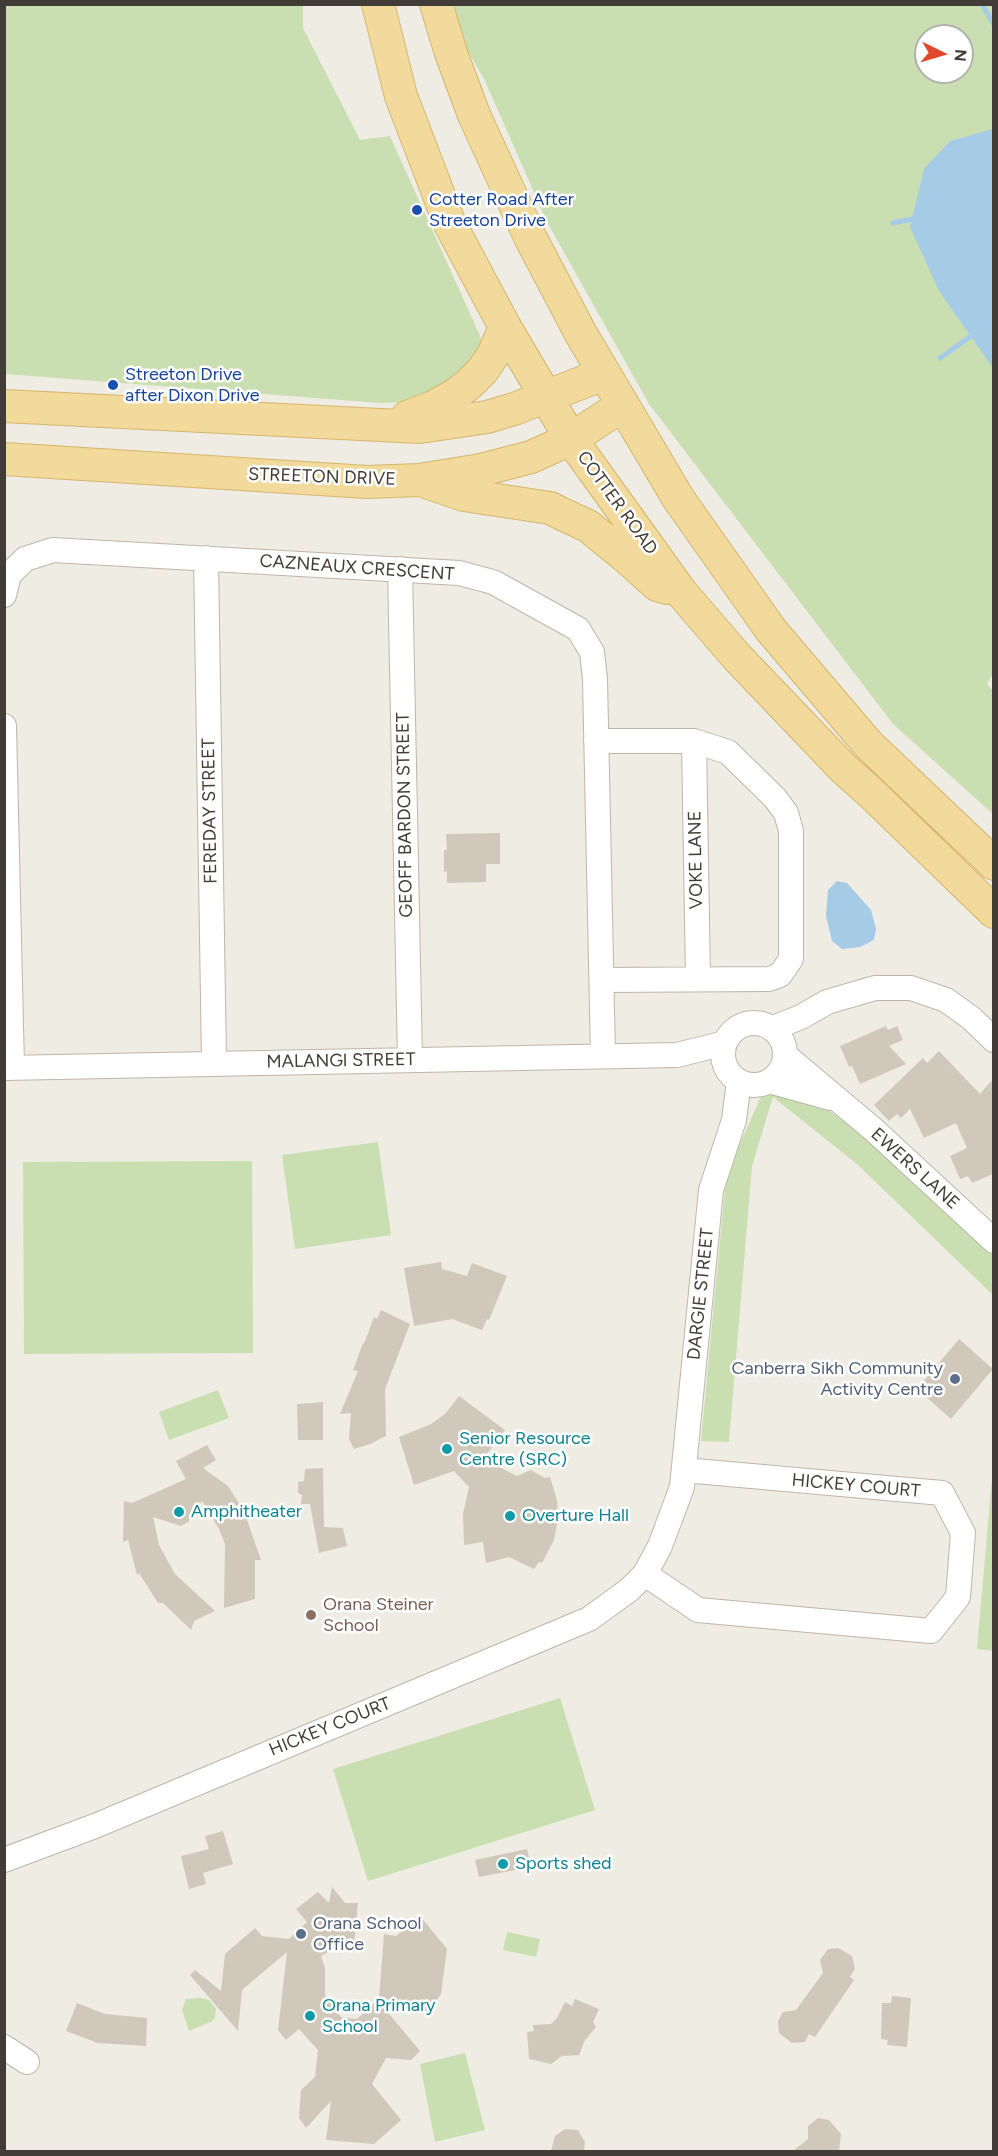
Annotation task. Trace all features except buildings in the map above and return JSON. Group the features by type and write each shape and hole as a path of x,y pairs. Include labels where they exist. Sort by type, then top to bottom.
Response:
{"main road":[{"name":"COTTER ROAD","path":"378,4 401,96 450,224 505,327 571,439 681,592 736,656 843,768 993,912"},
{"path":"436,4 451,53 471,105 530,237 604,374 678,498 771,630 868,744 993,864"},
{"path":"389,424 433,407 469,384 483,370 493,355 505,327"},
{"path":"4,406 420,427 487,417 548,397 604,374"},
{"name":"STREETON DRIVE","path":"7,462 357,482 419,480 481,470 518,461 571,439 623,405"},
{"path":"419,480 464,495 550,508 588,526 657,585 681,592"}],"street":[{"name":"CAZNEAUX CRESCENT","path":"4,594 9,575 25,559 53,550 400,569 459,573 494,582 578,629 591,652 595,679 603,1056"},
{"name":"FEREDAY STREET","path":"206,558 214,1064"},
{"name":"GEOFF BARDON STREET","path":"400,569 410,1060"},
{"path":"4,726 8,1067"},
{"path":"596,741 694,741 728,752 775,798 786,813 791,831 791,960 780,975 769,979 602,980"},
{"name":"VOKE LANE","path":"694,741 698,979"},
{"path":"781,1043 754,1022 745,1023 729,1034 724,1043 723,1059 747,1079 777,1075 783,1066 781,1043 801,1017 827,1002 875,988 911,988 946,1000 970,1018 993,1040"},
{"name":"MALANGI STREET","path":"8,1067 677,1055 724,1043"},
{"name":"EWERS LANE","path":"781,1043 835,1099 874,1130 993,1241"},
{"name":"MALANGI STREET","path":"677,1055 747,1079"},
{"name":"EWERS LANE","path":"747,1079 835,1099"},
{"name":"DARGIE STREET","path":"684,1470 711,1190 747,1079"},
{"name":"HICKEY COURT","path":"4,1860 95,1826 590,1619 629,1590 645,1574 674,1515 684,1470 942,1493 963,1533 957,1597 931,1631 698,1610 645,1574"},
{"path":"4,2048 27,2062"}],"green space":[{"path":"4,5 303,5 303,28 360,140 390,136 481,338 479,356 422,402 380,403 5,374"},
{"path":"454,5 993,5 994,672 987,684 994,692 993,814 893,724 649,404 547,222 485,81 464,44"},
{"path":"782,1089 818,1103 874,1142 993,1253 993,1295 858,1165 773,1097 752,1166 729,1442 701,1441 725,1188 738,1148 763,1092"},
{"path":"378,1142 391,1235 295,1249 282,1155"},
{"path":"252,1161 253,1353 24,1354 23,1162"},
{"path":"218,1390 229,1418 169,1440 159,1412"},
{"path":"993,1466 993,1651 977,1649"},
{"path":"560,1698 595,1810 368,1881 333,1769"},
{"path":"507,1932 540,1939 536,1957 503,1950"},
{"path":"186,1999 209,2000 216,2009 215,2018 189,2031 182,2010"},
{"path":"465,2053 485,2130 435,2142 420,2064"}],"water":[{"path":"994,129 993,368 939,291 910,227 924,169 950,141"},
{"path":"837,881 847,883 871,910 876,929 874,940 860,947 842,949 832,941 826,916 828,890"}],"waterway":[{"path":"982,4 994,25"},
{"path":"893,223 912,219"},
{"path":"940,358 971,336"}],"place":[{"name":"Cotter Road After Streeton Drive","path":"417,210"},
{"name":"Streeton Drive after Dixon Drive","path":"113,385"},
{"name":"Canberra Sikh Community Activity Centre","path":"955,1379"},
{"name":"Senior Resource Centre (SRC)","path":"447,1449"},
{"name":"Amphitheater","path":"179,1512"},
{"name":"Overture Hall","path":"510,1516"},
{"name":"Orana Steiner School","path":"311,1615"},
{"name":"Sports shed","path":"503,1864"},
{"name":"Orana School Office","path":"301,1934"},
{"name":"Orana Primary School","path":"310,2016"}]}
